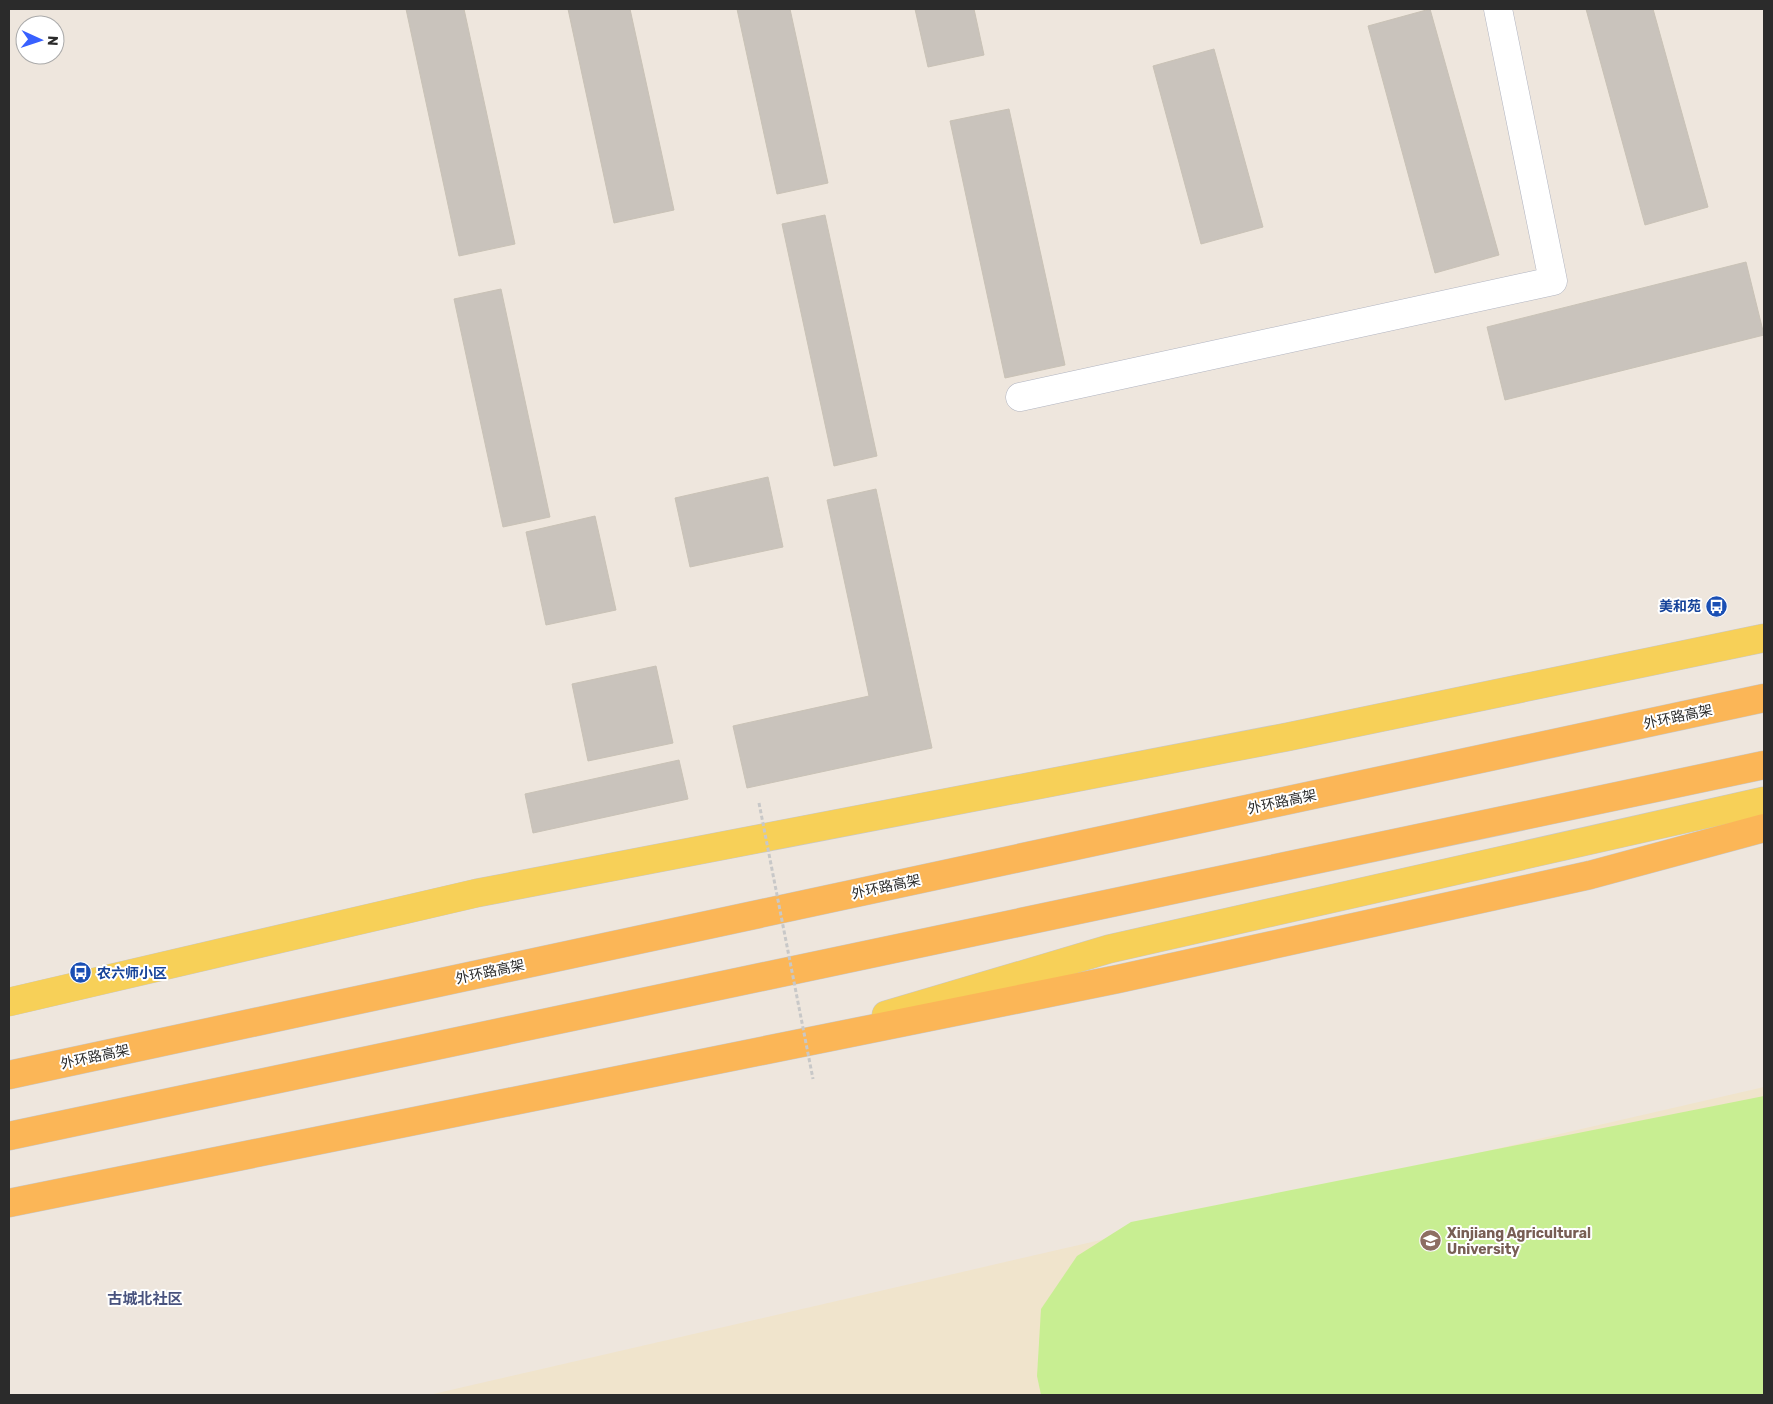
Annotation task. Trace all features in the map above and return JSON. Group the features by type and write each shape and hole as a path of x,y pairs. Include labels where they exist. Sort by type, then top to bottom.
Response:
{"highway":[{"name":"外环路高架","path":"9,1076 1764,698"},
{"path":"9,1136 1764,765"},
{"path":"9,1203 1118,979 1590,875 1764,828"}],"main road":[{"path":"9,1002 477,893 1287,738 1764,638"},
{"path":"9,1198 781,1047 1109,949 1764,801"}],"street":[{"path":"1020,397 1553,281 1498,9"}],"path":[{"path":"759,803 813,1079"}],"shaded area":[{"name":"Xinjiang Agricultural University","path":"1764,1087 1764,1395 429,1395"}],"green space":[{"name":"Xinjiang Agricultural University","path":"1764,1096 1764,1395 1041,1395 1037,1376 1041,1309 1077,1256 1131,1222"}],"building":[{"path":"406,9 464,9 515,244 459,256"},
{"path":"568,9 630,9 674,210 614,223"},
{"path":"737,9 790,9 828,183 777,194"},
{"path":"915,9 974,9 984,55 928,67"},
{"path":"1430,9 1499,255 1435,273 1368,26"},
{"path":"1586,9 1653,9 1708,207 1645,225"},
{"path":"1214,49 1263,227 1201,244 1153,66"},
{"path":"1009,109 1065,365 1005,378 950,121"},
{"path":"825,215 877,456 834,466 782,224"},
{"path":"1746,262 1764,335 1505,400 1487,327"},
{"path":"501,289 550,517 503,527 454,299"},
{"path":"768,477 783,547 690,567 675,498"},
{"path":"876,489 932,748 747,788 733,726 869,696 827,500"},
{"path":"595,516 616,610 546,625 526,532"},
{"path":"656,666 673,743 588,761 572,684"},
{"path":"679,760 688,799 533,833 525,794"}],"place":[{"name":"美和苑","path":"1717,606"},
{"name":"农六师小区","path":"81,973"},
{"name":"Xinjiang Agricultural University","path":"1431,1241"}],"district":[{"name":"古城北社区","path":"145,1299"}]}
